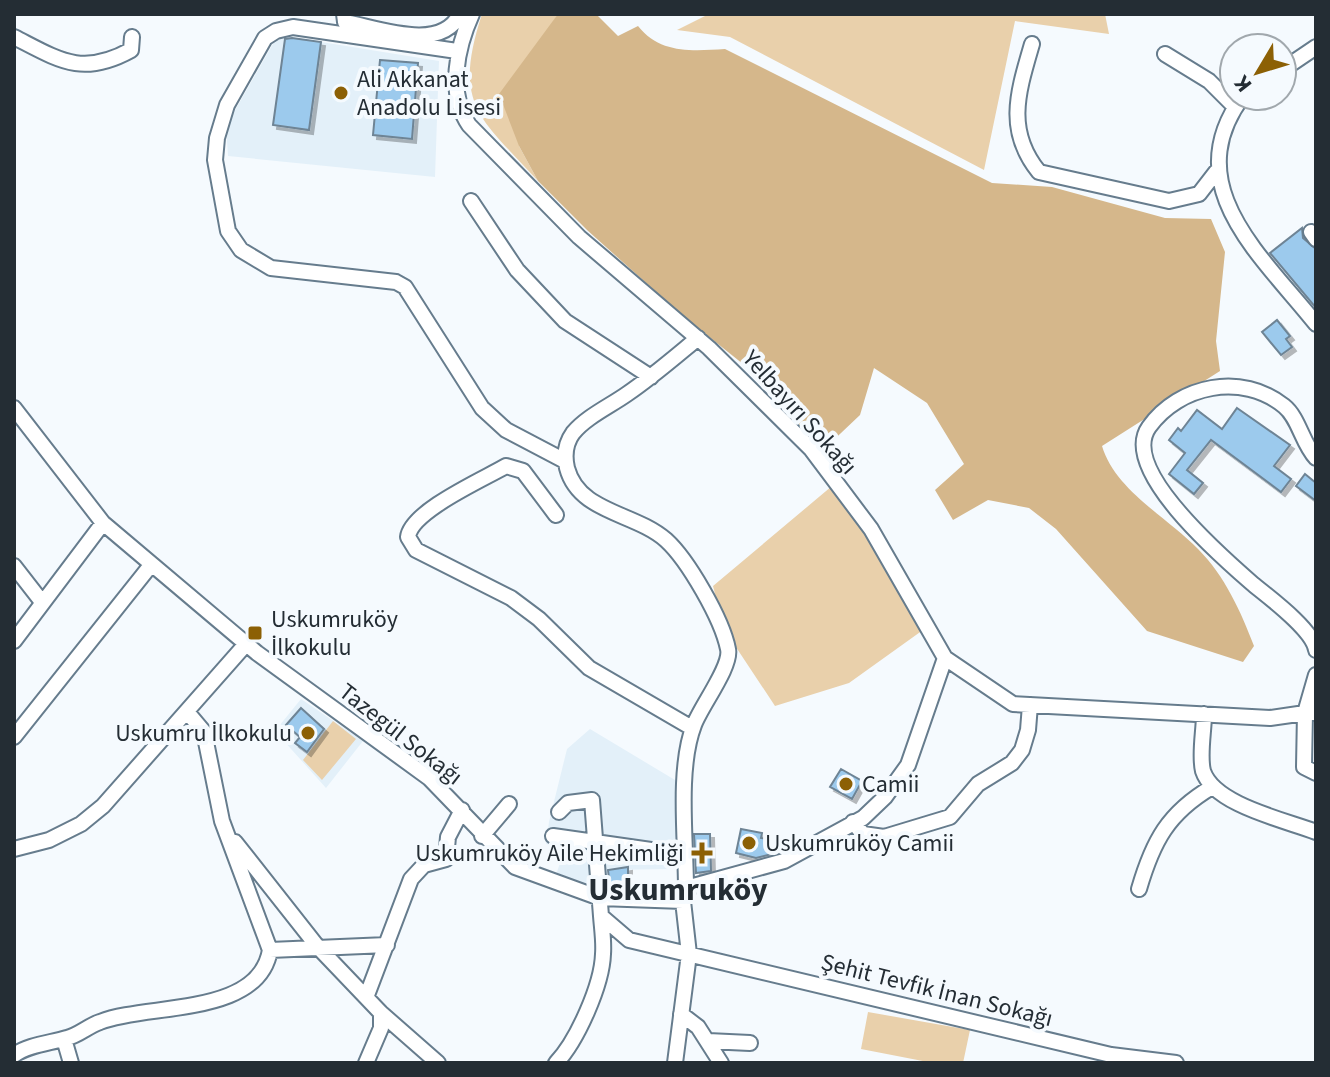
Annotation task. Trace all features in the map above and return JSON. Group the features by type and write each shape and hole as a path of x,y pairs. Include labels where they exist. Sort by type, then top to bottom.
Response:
{"street":[{"path":"344,14 345,22 428,37 445,32 460,14"},
{"name":"Yelbayırı Sokağı","path":"472,14 457,51 459,111 469,125 579,237 698,338 811,449 871,529 945,658 1013,704 1270,718 1311,713"},
{"path":"457,51 293,27 276,31 265,38 227,105 219,127 215,160 228,231 249,257 271,268 396,282 405,287 482,408 506,430 565,461"},
{"path":"14,37 64,63 87,66 114,59 131,50 132,37"},
{"path":"1032,44 1015,103 1017,131 1027,157 1039,172 1169,201 1199,194 1216,172"},
{"path":"1298,59 1316,47"},
{"path":"1165,54 1218,87"},
{"path":"1231,112 1225,120 1216,172 1220,192 1245,235 1316,324"},
{"path":"471,201 517,270 565,321 651,377"},
{"path":"675,1063 689,954 684,894 687,761 692,728 726,664 729,650 697,578 677,550 638,520 597,506 581,494 565,461 569,439 576,430 651,377 698,338"},
{"path":"1316,458 1287,408 1266,394 1221,386 1197,389 1163,409 1146,430 1141,452 1148,471 1163,491 1226,561 1289,615 1315,643 1316,650"},
{"name":"Tazegül Sokağı","path":"15,413 103,523 246,644 429,778 515,867 600,898 684,894 784,861 853,822 885,797 908,765 945,658"},
{"path":"556,515 523,471 506,466 434,508 410,526 408,541 416,550 519,603 589,668 692,728"},
{"path":"14,641 103,523"},
{"path":"14,737 151,565"},
{"path":"14,566 42,602"},
{"path":"14,849 49,840 81,824 103,806 246,644"},
{"path":"1316,675 1304,767 1316,773"},
{"path":"853,822 863,834 884,837 950,817 978,784 1012,763 1022,750 1028,730 1030,705"},
{"path":"14,1055 64,1039 100,1021 208,1004 256,980 267,968 270,950 225,829 204,732 188,713"},
{"path":"1204,714 1203,769 1212,787 1235,803 1316,832"},
{"path":"1139,889 1148,860 1165,826 1186,803 1212,787"},
{"path":"556,1063 568,1051 590,1005 604,957 592,800 568,803 559,812"},
{"path":"482,836 509,804"},
{"path":"367,995 411,879 424,865 446,859 448,837 462,810"},
{"path":"225,829 317,946 381,1013 438,1063"},
{"path":"553,836 665,852"},
{"name":"Şehit Tevfik İnan Sokağı","path":"601,916 629,940 1111,1055 1176,1063"},
{"path":"270,950 387,945"},
{"path":"366,1063 381,1028 381,1013"},
{"path":"681,1014 708,1041 721,1063"},
{"path":"64,1039 71,1063"},
{"path":"708,1041 750,1043"}],"shaded area":[{"path":"482,14 558,14 550,27 519,146 538,181 501,141 477,108 471,90 470,70"},
{"path":"558,14 596,14 618,36 638,26 656,42 677,49 725,49 992,183 1052,187 1165,218 1211,219 1225,252 1216,341 1220,371 1102,446 1118,476 1198,549 1224,583 1254,646 1243,662 1147,631 1056,529 1029,508 988,500 953,520 935,490 964,464 927,403 874,368 860,415 822,451 758,376 683,316 587,230 538,181 519,146 499,94"},
{"path":"709,14 1105,14 1109,34 1015,21 984,170 730,37 677,30"},
{"name":"Ali Akkanat Anadolu Lisesi","path":"278,35 439,61 435,177 228,156 226,126"},
{"path":"832,486 878,553 923,630 849,683 775,706 724,629 713,586"},
{"path":"301,699 363,741 326,788 275,731"},
{"path":"333,721 356,739 322,780 303,760"},
{"path":"590,729 680,783 681,844 672,869 608,870 610,886 604,888 556,875 565,848 546,844 549,822 567,749"},
{"path":"868,1012 970,1030 963,1063 933,1063 861,1049"}],"building":[{"name":"Ali Akkanat Anadolu Lisesi","path":"285,39 321,42 309,130 273,125"},
{"path":"380,60 418,63 412,139 373,135"},
{"path":"1302,228 1303,238 1316,249 1316,308 1270,253"},
{"path":"1277,320 1290,336 1286,339 1292,347 1281,355 1262,332"},
{"path":"1237,408 1290,445 1274,466 1291,479 1281,492 1211,440 1187,470 1203,483 1194,494 1169,474 1185,453 1169,440 1178,428 1181,431 1197,410 1222,429"},
{"path":"1305,474 1316,483 1316,501 1296,486"},
{"name":"Uskumru İlkokulu","path":"301,708 324,729 307,752 295,743 300,737 286,725"},
{"name":"Camii","path":"841,769 862,781 852,799 830,787"},
{"path":"741,829 762,833 761,838 783,841 780,852 756,858 736,853"},
{"name":"Uskumruköy Aile Hekimliği","path":"694,834 710,834 711,871 696,873"},
{"path":"628,867 628,885 610,886 608,870"}],"place":[{"name":"Ali Akkanat Anadolu Lisesi","path":"341,93"},
{"name":"Uskumruköy İlkokulu","path":"255,633"},
{"name":"Uskumru İlkokulu","path":"308,733"},
{"name":"Camii","path":"846,784"},
{"name":"Uskumruköy Camii","path":"749,843"},
{"name":"Uskumruköy Aile Hekimliği","path":"702,853"}],"district":[{"name":"Uskumruköy","path":"678,889"}]}
